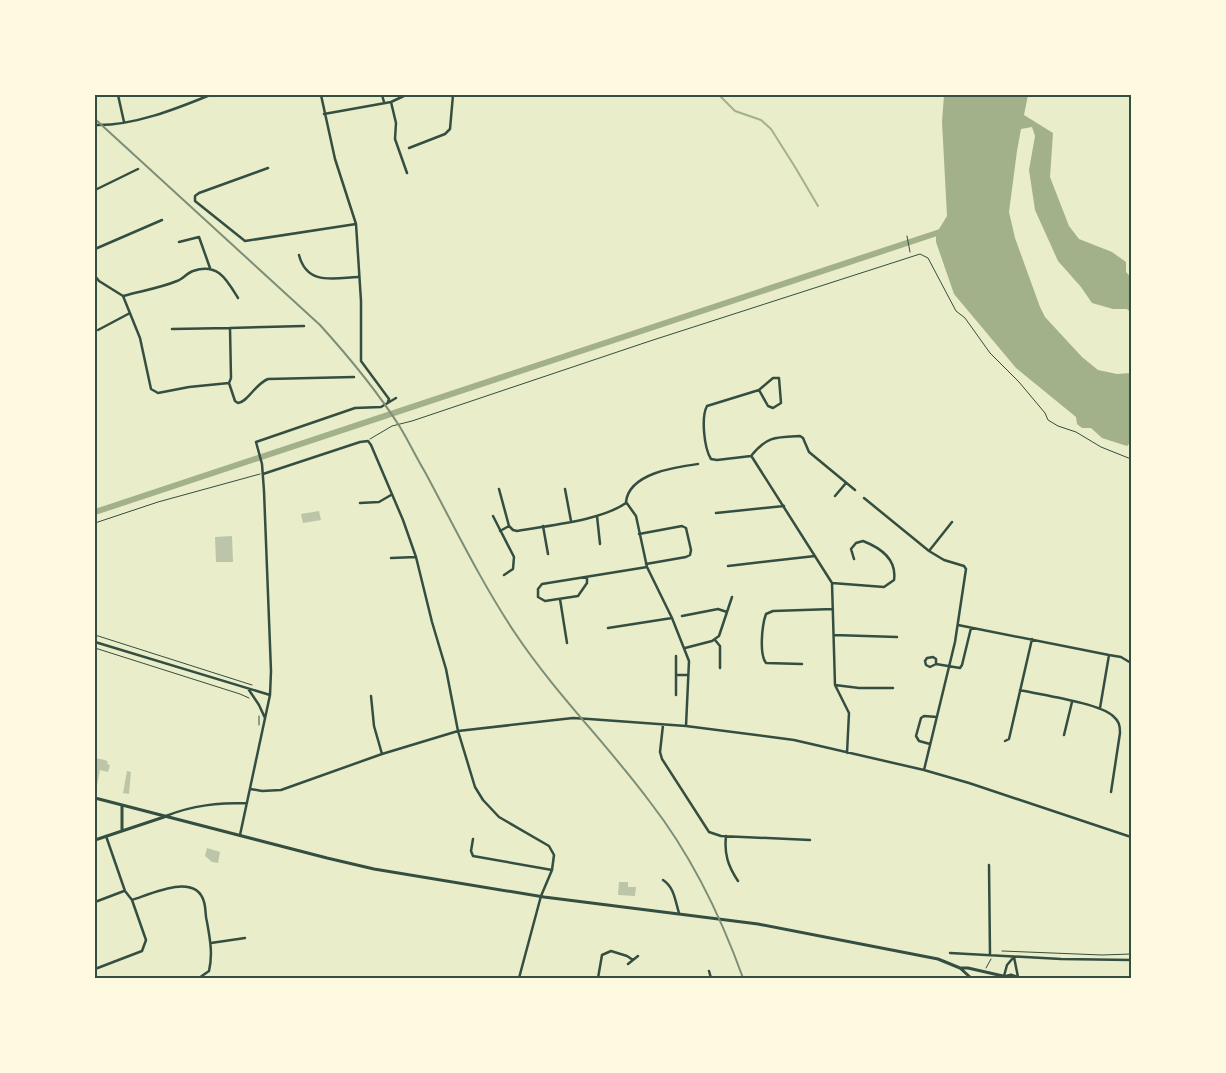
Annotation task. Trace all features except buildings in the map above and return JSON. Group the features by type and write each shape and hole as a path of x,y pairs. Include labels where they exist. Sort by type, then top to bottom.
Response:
{"main road":[{"path":"95,798 327,858 374,868 541,896 767,926 944,960 960,968 971,978"},
{"path":"122,806 122,831"},
{"path":"95,840 164,817"},
{"path":"960,968 968,968 1002,977 1011,975 1019,977"}],"street":[{"path":"118,95 124,122"},
{"path":"95,125 124,122 169,111 210,95"},
{"path":"321,95 335,159 356,224 361,301 361,361 389,399 388,402"},
{"path":"382,95 384,102"},
{"path":"324,114 391,102 406,95"},
{"path":"409,148 445,134 450,129 452,95"},
{"path":"391,102 396,123 395,140 407,172"},
{"path":"268,168 199,193 195,196 195,201 245,241 356,224"},
{"path":"95,190 138,169"},
{"path":"95,249 162,220"},
{"path":"179,242 199,237 210,268"},
{"path":"299,255 308,272 321,279 358,276"},
{"path":"123,296 177,281 193,271 210,268 219,272 227,280 238,298"},
{"path":"95,276 123,296 140,338 151,389 158,393 189,387 229,383"},
{"path":"98,330 130,313"},
{"path":"172,329 304,326"},
{"path":"230,328 231,378 229,383 235,401 245,400 261,382 268,380 354,377"},
{"path":"759,390 768,406 773,408 781,403 779,378 773,378 759,390 707,406 704,411 704,421 708,453 711,459 752,456 761,444 773,437 800,436 803,438 809,452 855,490"},
{"path":"240,835 270,695 271,666 262,464 256,442 355,408 381,407 396,398"},
{"path":"262,474 360,442 368,442 376,455 403,520 416,558 446,669 458,731 476,787 483,800 499,818 549,846 554,855 552,870 541,896 519,978"},
{"path":"752,456 832,583 835,685 849,713 847,753"},
{"path":"499,489 509,526 517,531 597,516 618,508 626,502 629,493 635,485 646,477 674,467 698,464"},
{"path":"835,496 846,482"},
{"path":"565,489 571,521"},
{"path":"360,503 378,502 392,495"},
{"path":"864,498 929,551 944,560 960,564 966,569 958,625 924,770"},
{"path":"626,502 636,516 647,566 672,618 689,661 686,726"},
{"path":"716,513 784,506"},
{"path":"493,516 514,557 513,568 504,575"},
{"path":"597,516 600,544"},
{"path":"929,551 952,522"},
{"path":"500,531 509,526"},
{"path":"543,526 548,554"},
{"path":"587,577 583,591 578,596 545,601 540,600 538,597 538,589 542,584 647,566 690,555 691,550 686,528 677,527 639,534"},
{"path":"832,583 884,587 894,580 895,572 891,560 869,543 863,540 856,543 852,550 854,559"},
{"path":"728,566 815,556"},
{"path":"391,558 416,558"},
{"path":"685,648 716,640 732,596"},
{"path":"560,599 567,643"},
{"path":"682,616 718,609 727,612"},
{"path":"802,664 766,663 762,657 763,620 766,614 773,612 833,610"},
{"path":"608,628 672,618"},
{"path":"958,625 1109,654 1121,657 1131,663"},
{"path":"936,664 936,659 933,657 927,658 926,665 930,667 936,664 960,668 972,628"},
{"path":"834,635 897,637"},
{"path":"1005,741 1009,739 1032,639"},
{"path":"716,640 720,646 720,668"},
{"path":"95,642 270,695"},
{"path":"1100,708 1109,654"},
{"path":"676,656 676,695"},
{"path":"676,675 688,675"},
{"path":"835,685 859,688 893,688"},
{"path":"249,690 259,705 265,719"},
{"path":"1020,690 1100,708 1114,717 1120,724 1120,733 1111,792"},
{"path":"371,696 374,726 382,754"},
{"path":"1064,735 1072,702"},
{"path":"930,744 919,741 916,736 920,718 924,716 937,717"},
{"path":"251,789 262,791 281,790 382,754 458,731 573,718 686,726 794,740 969,782 1131,837"},
{"path":"663,725 660,752 662,759 709,832 726,836 810,840"},
{"path":"164,817 196,806 247,803"},
{"path":"95,969 142,951 146,940 132,900 125,891 106,836"},
{"path":"726,836 725,856 738,881"},
{"path":"473,839 471,851 474,856 552,870"},
{"path":"989,865 991,957"},
{"path":"662,880 672,889 679,913"},
{"path":"132,900 177,886 189,886 198,892 204,901 212,960 209,971 199,978"},
{"path":"95,902 125,891"},
{"path":"211,942 245,938"},
{"path":"598,978 602,955 611,951 633,960"},
{"path":"950,953 991,957 1131,960"},
{"path":"628,964 638,956"},
{"path":"1002,977 1010,959 1014,957"},
{"path":"1014,957 1019,977"},
{"path":"709,971 711,978"}],"path":[{"path":"907,236 910,252"},
{"path":"368,442 392,426 920,254 928,258 956,310 965,318 990,353 1019,382 1045,413 1048,420 1058,426 1076,432 1101,447 1131,459"},
{"path":"95,523 158,502 254,474 262,474"},
{"path":"95,636 256,686"},
{"path":"95,648 240,694 252,701"},
{"path":"258,712 260,728"},
{"path":"1000,951 1131,954"},
{"path":"986,970 991,957"}],"shaded area":[{"path":"944,95 1028,95 1024,115 1053,133 1050,177 1069,226 1079,239 1112,252 1126,262 1126,272 1131,277 1131,313 1127,309 1113,309 1092,303 1081,287 1058,261 1035,210 1029,170 1035,136 1032,127 1021,129 1009,212 1015,238 1045,317 1082,357 1098,370 1117,374 1131,373 1131,442 1127,446 1102,438 1091,428 1082,428 1077,424 1076,417 1016,368 954,294 936,242 936,234 947,216 942,122"}],"waterway":[{"path":"719,95 735,111 761,120 771,129 818,206"},
{"path":"95,512 943,231"}],"railway":[{"path":"95,119 320,325 372,387 403,433 479,574 515,633 547,677 633,781 679,843 715,908 743,978"}]}
